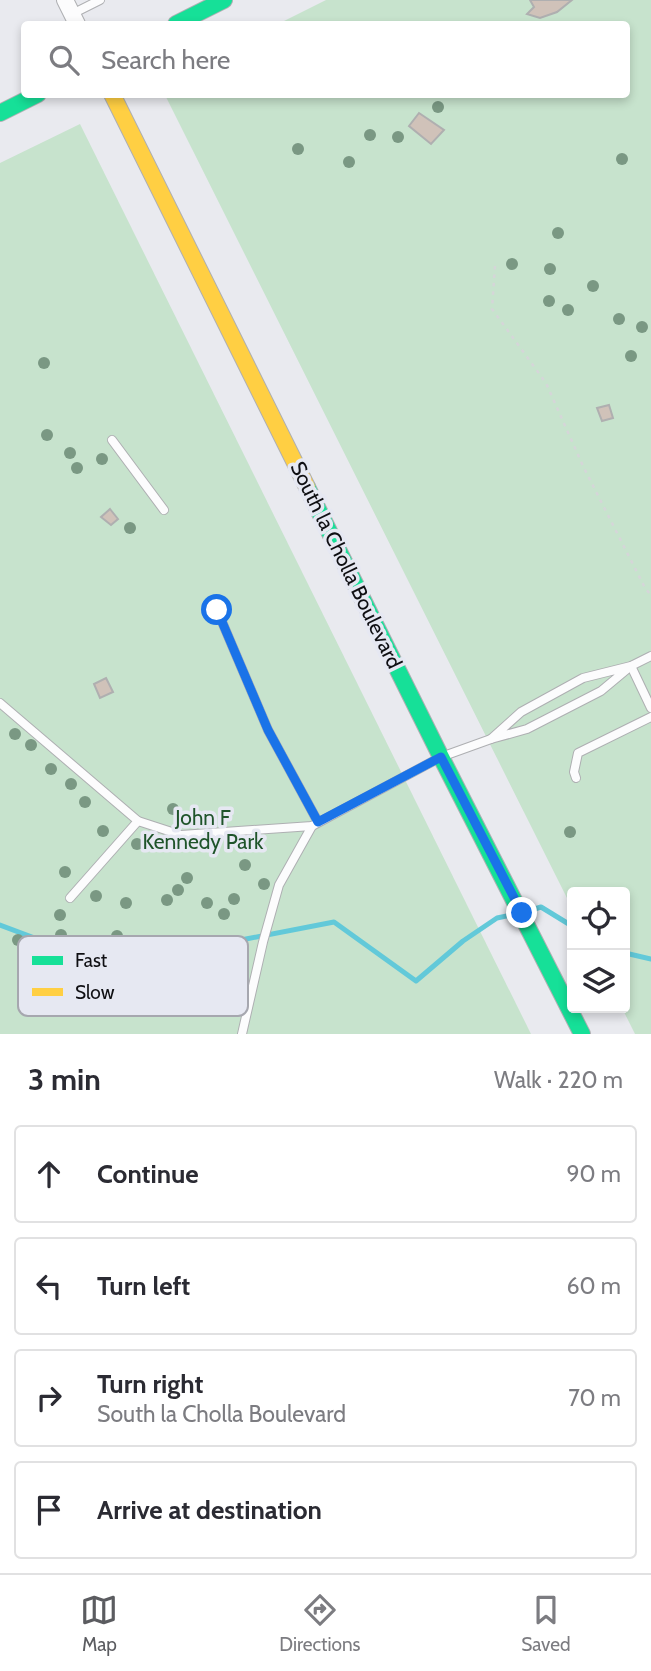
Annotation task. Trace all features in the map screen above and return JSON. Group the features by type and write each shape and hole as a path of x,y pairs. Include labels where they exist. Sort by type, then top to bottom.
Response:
{"main road":[{"path":"182,21 224,0"},
{"path":"0,113 30,98"},
{"name":"South la Cholla Boulevard","path":"114,98 441,757 582,1034"}],"lane":[{"path":"71,13 100,0"},
{"path":"112,440 164,510"},
{"path":"217,610 268,730 315,824"},
{"path":"491,739 522,712 583,678 631,666 651,656"},
{"path":"631,666 651,708"},
{"path":"0,703 138,821 181,835 315,824 441,757 527,729 601,691 631,666"},
{"path":"576,778 574,772 578,753 651,717"},
{"path":"70,898 138,821"},
{"path":"248,1008 279,885 315,824"},
{"path":"242,1034 246,1016"}],"path":[{"path":"495,266 492,309 546,383 583,466 645,588 651,594"}],"green space":[{"path":"326,0 651,0 651,1034 635,1034 624,1013 630,1013 630,887 567,887 567,898 167,98 630,98 630,21 284,21"},
{"name":"John F Kennedy Park","path":"80,124 531,1034 0,1034 0,163"}],"building":[{"path":"530,0 572,0 557,12 540,18 527,14 534,7"},
{"path":"419,113 444,130 431,144 409,126"},
{"path":"609,405 613,418 602,421 597,408"},
{"path":"110,509 118,519 111,525 101,517"},
{"path":"106,678 113,692 100,698 94,684"}],"waterway":[{"path":"525,912 541,907 567,923"},
{"path":"248,939 334,922 416,981 463,941 497,918 516,914"},
{"path":"0,925 29,936"},
{"path":"630,954 651,959"}],"traffic: fast":[{"path":"182,21 224,0"},
{"path":"0,113 30,98"},
{"path":"307,487 582,1034"}],"traffic: slow":[{"path":"114,98 307,487"}],"route":[{"path":"217,610 268,730 318,822 441,757 522,913"}]}
